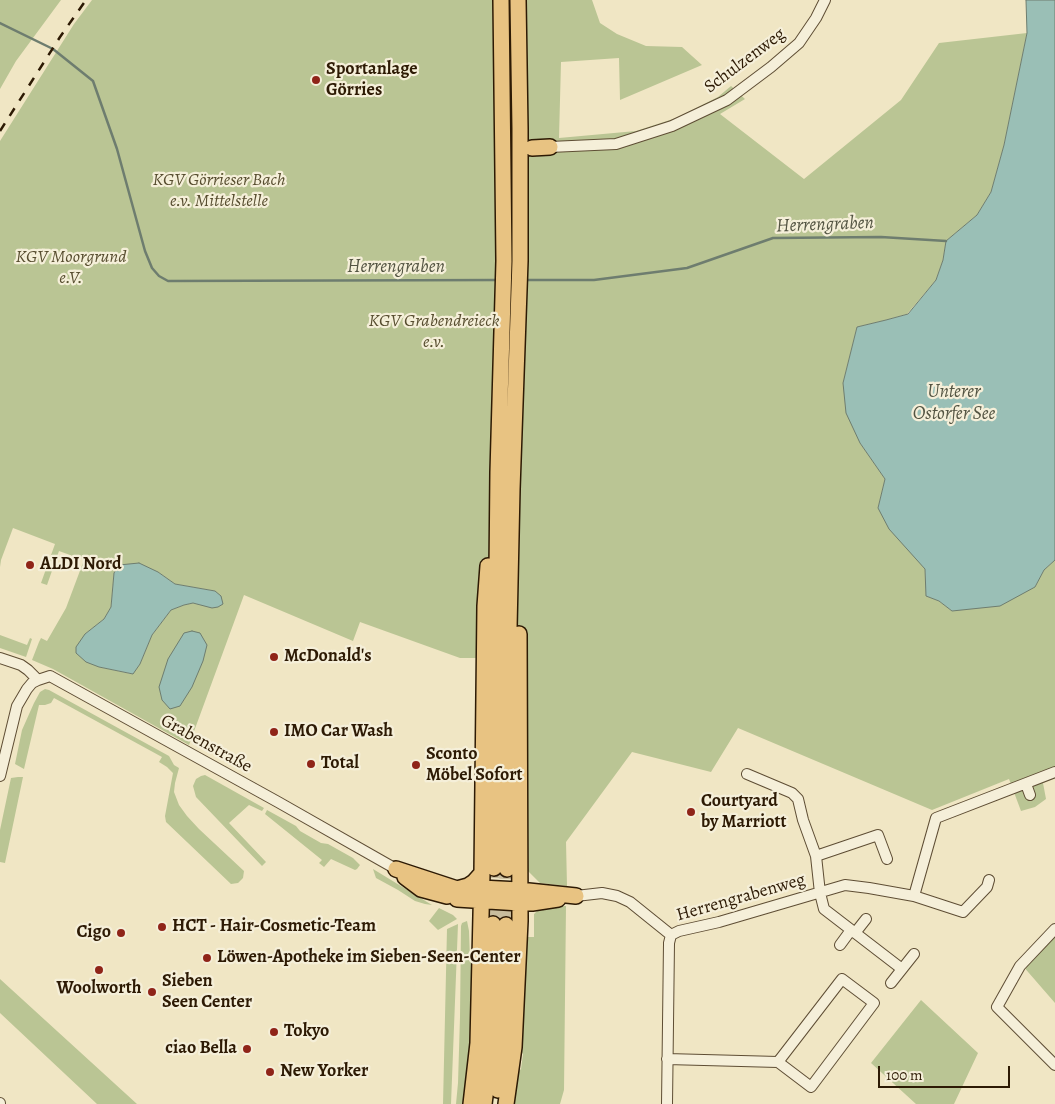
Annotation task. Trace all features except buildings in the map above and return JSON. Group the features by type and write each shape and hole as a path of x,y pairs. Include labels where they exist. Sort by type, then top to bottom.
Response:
{"highway":[{"path":"497,1104 504,1003 503,896 512,489 509,370 511,293 504,261 501,0"},
{"path":"511,293 520,261 518,0"},
{"path":"520,130 532,148"},
{"path":"532,148 550,147"},
{"path":"520,231 524,167 532,148"},
{"path":"506,1104 514,1047 485,606 489,554 494,418 509,370"},
{"path":"396,869 457,894 576,896"},
{"path":"457,894 474,882 503,896"},
{"path":"471,1104 478,1043 503,896"},
{"path":"484,1104 503,896"}],"street":[{"name":"Schulzenweg","path":"550,147 616,144 672,126 727,100 799,43 816,18 825,0"},
{"path":"0,658 21,665 38,680 27,689 17,706 0,776"},
{"name":"Grabenstraße","path":"38,680 50,676 396,869"},
{"path":"914,896 936,818 1055,772"},
{"name":"Herrengrabenweg","path":"747,774 792,793 798,799 803,820 816,856 824,909 902,969"},
{"path":"1026,784 1030,795"},
{"name":"Herrengrabenweg","path":"816,856 878,835 887,860"},
{"name":"Herrengrabenweg","path":"671,935 679,930 720,922 845,886 914,896 962,912 987,887 989,880"},
{"path":"576,896 602,893 617,896 630,902 671,935 669,943 667,1104"},
{"path":"840,945 866,918"},
{"path":"1055,929 1020,966 997,1007 1055,1065"},
{"path":"892,983 914,954"},
{"path":"667,1059 778,1062 811,1087 874,1003 842,979 778,1062"}],"green space":[{"path":"0,0 61,0 16,61 0,89"},
{"path":"92,0 592,0 600,23 617,34 646,46 682,47 702,65 620,100 619,58 561,62 559,138 636,131 676,118 718,97 731,86 745,99 720,114 804,179 901,100 939,43 1027,33 1004,145 991,192 977,215 946,241 943,260 936,280 907,314 857,327 843,383 860,443 885,479 878,508 925,569 927,596 939,601 952,611 1035,587 1044,570 1055,560 1055,778 1043,783 1046,799 1035,807 1021,811 1009,779 932,810 738,728 711,772 632,752 566,842 567,886 540,883 527,870 526,662 460,658 360,622 353,641 244,595 189,745 53,669 32,660 41,638 47,641 66,608 84,560 59,551 47,585 41,583 55,544 13,528 0,567 0,141 74,24","holes":["119,565 158,572 175,584 215,591 202,605 193,603 171,610 152,635 140,664 132,674 99,667 85,634 104,619 111,607 114,573"]},
{"path":"0,635 27,645 30,638 32,639 26,657 0,648"},
{"path":"45,689 169,756 174,765 179,768 174,792 179,805 199,829 244,871 243,878 238,883 231,884 166,822 165,816 173,773 159,762 162,757 54,698 51,703 39,705 24,769 15,764 22,730 40,692"},
{"path":"205,775 264,808 262,811 249,805 229,823 266,862 262,866 196,797 193,786 196,779"},
{"path":"23,777 5,863 0,862 0,830 11,778"},
{"path":"267,810 321,843 328,844 353,858 360,865 355,870 331,859 324,867 319,863 322,860 265,814"},
{"path":"373,869 432,905 415,901 376,878"},
{"path":"566,906 564,1090 560,1104 514,1104 518,1072 521,1069 523,1054 520,1050 526,937 534,937 534,914 541,907"},
{"path":"439,908 457,919 438,930 429,921"},
{"path":"467,921 470,960 474,960 477,983 467,1104 456,1104 460,1017 461,926 462,923"},
{"path":"458,924 451,1104 443,1104 447,929"},
{"path":"1055,929 1055,1003 1022,965"},
{"path":"0,979 137,1104 97,1104 0,1013"},
{"path":"921,1000 978,1053 954,1104 916,1104 871,1063"}],"water":[{"name":"Unterer Ostorfer See","path":"1026,0 1055,0 1055,560 1044,570 1035,587 1000,606 952,611 939,601 926,596 925,569 889,529 878,508 885,479 860,443 846,413 843,383 857,327 908,314 936,280 943,260 946,241 977,215 991,192 1004,145 1027,33"},
{"path":"139,563 158,572 175,584 215,591 221,596 223,604 212,608 193,603 171,610 152,635 140,664 133,674 99,667 86,662 76,653 76,647 85,634 104,619 111,607 114,573 119,565"},
{"path":"192,631 200,633 207,645 203,661 192,687 180,706 170,709 162,700 159,687 168,659 184,633"}],"waterway":[{"name":"Herrengraben","path":"0,23 53,49 93,81 117,149 145,251 152,268 159,276 168,281 499,280"},
{"name":"Herrengraben","path":"524,280 594,280 687,268 773,238 881,237 946,241"}],"tunnel":[{"path":"493,924 494,868"},
{"path":"506,925 507,869"}],"railway":[{"path":"0,131 86,0"}],"place":[{"name":"Sportanlage Görries","path":"316,80"},
{"name":"ALDI Nord","path":"30,565"},
{"name":"McDonald's","path":"274,657"},
{"name":"IMO Car Wash","path":"274,732"},
{"name":"Total","path":"311,764"},
{"name":"Sconto Möbel Sofort","path":"416,765"},
{"name":"Courtyard by Marriott","path":"691,812"},
{"name":"HCT - Hair-Cosmetic-Team","path":"162,927"},
{"name":"Cigo","path":"121,933"},
{"name":"Löwen-Apotheke im Sieben-Seen-Center","path":"207,958"},
{"name":"Woolworth","path":"99,970"},
{"name":"Sieben Seen Center","path":"152,992"},
{"name":"Tokyo","path":"274,1032"},
{"name":"ciao Bella","path":"247,1049"},
{"name":"New Yorker","path":"270,1072"}],"park label":[{"name":"KGV Görrieser Bach e.v. Mittelstelle","path":"219,191"},
{"name":"KGV Moorgrund e.V.","path":"71,268"},
{"name":"KGV Grabendreieck e.v.","path":"434,332"}]}
